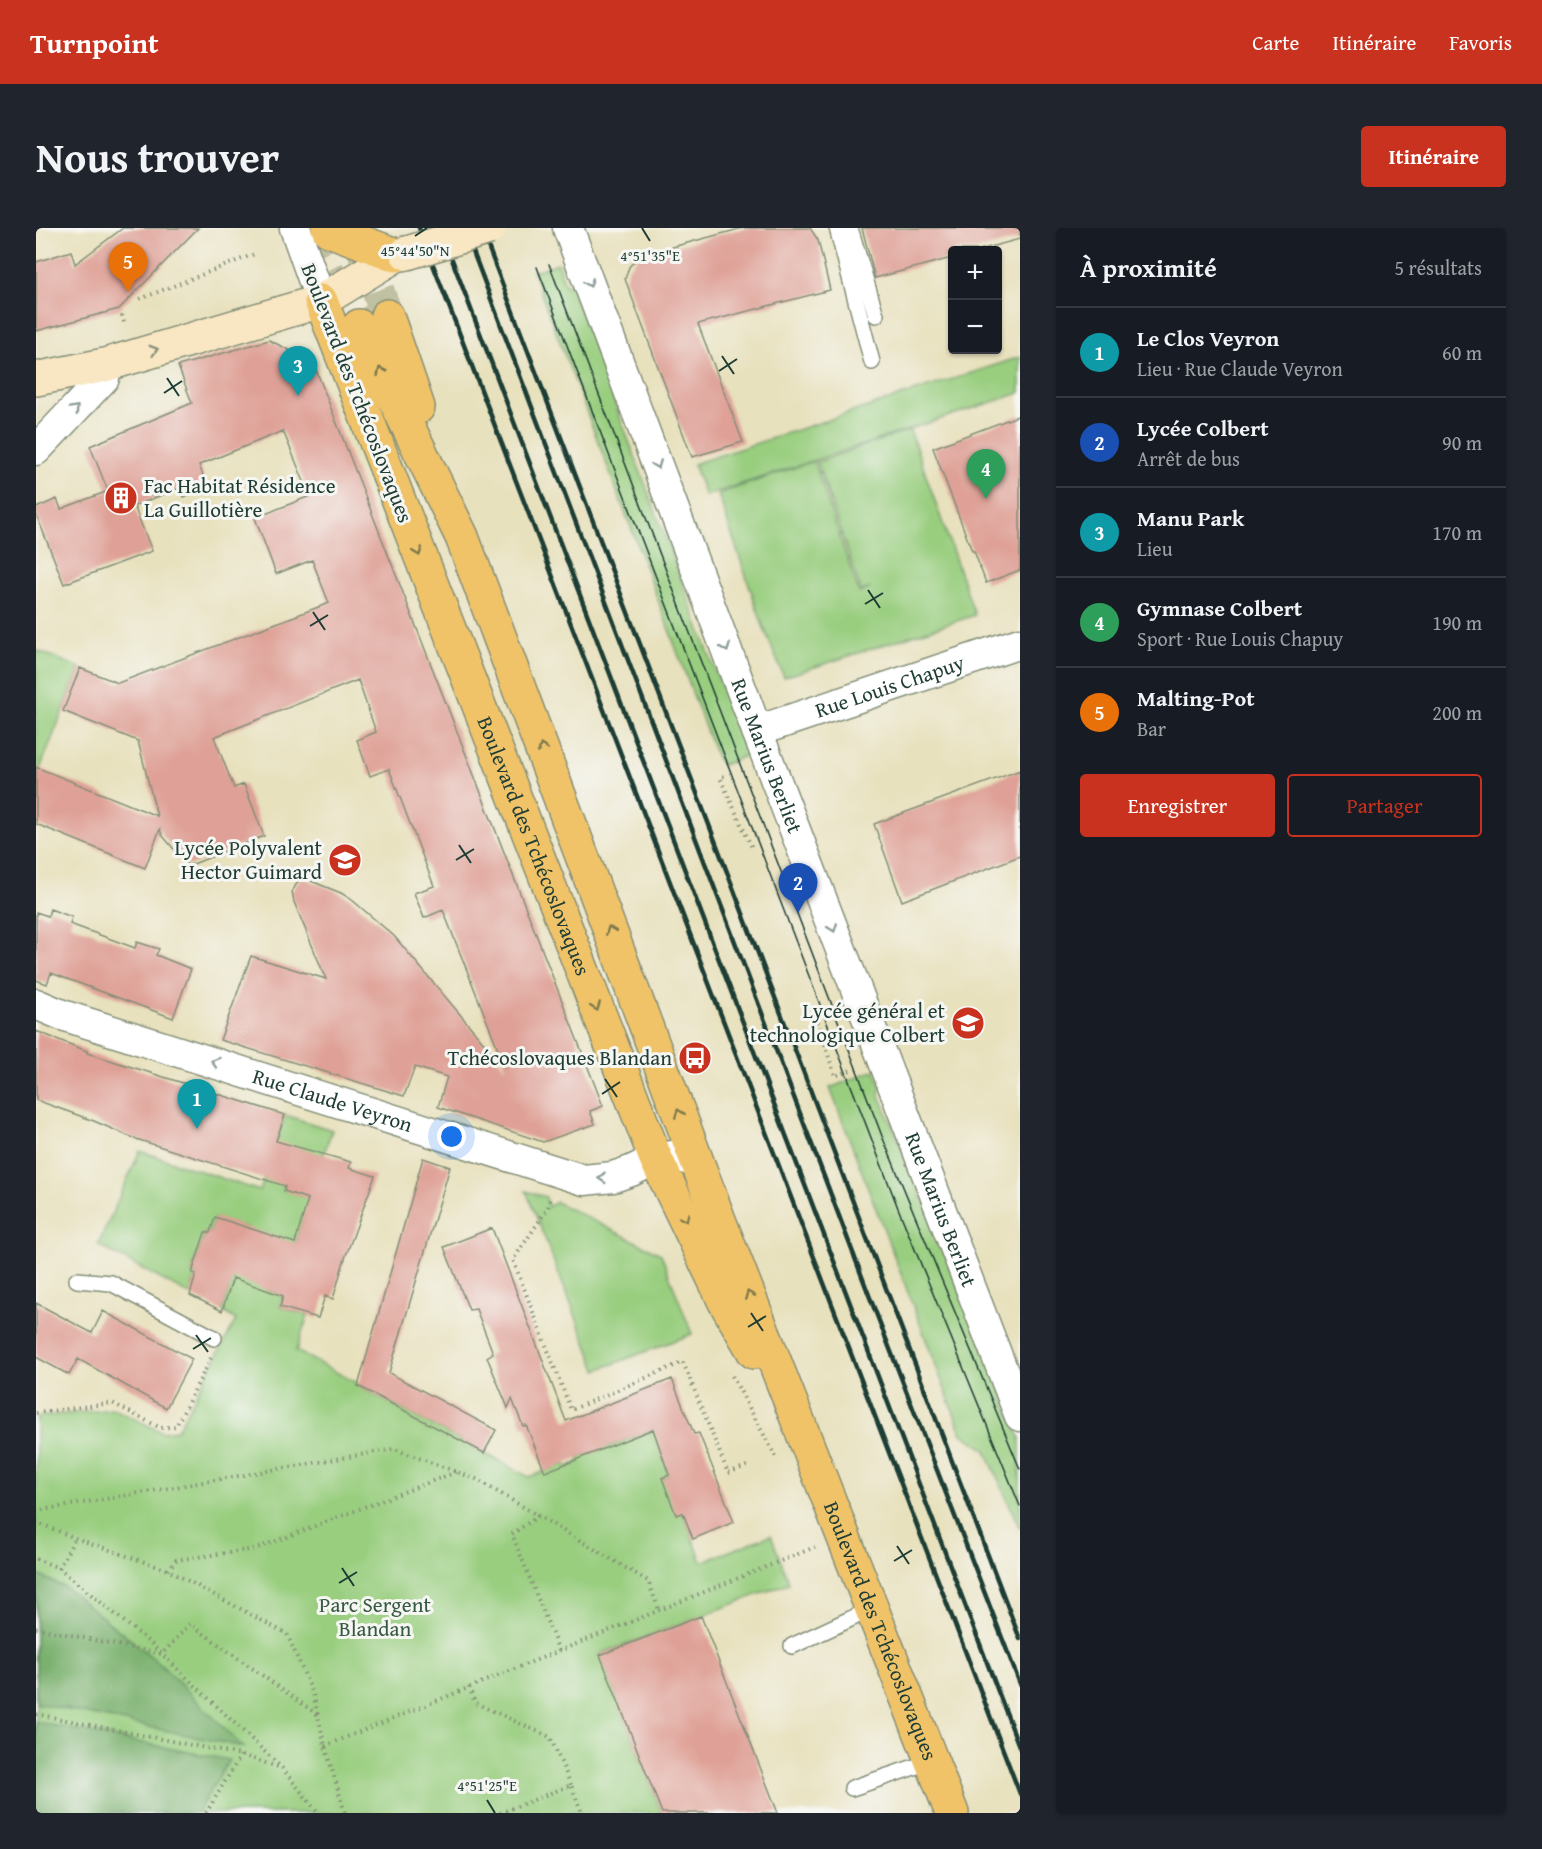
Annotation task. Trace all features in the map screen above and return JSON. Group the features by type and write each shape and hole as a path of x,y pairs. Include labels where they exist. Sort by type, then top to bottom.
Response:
{"main road":[{"path":"328,228 401,254"},
{"path":"36,379 105,365 321,301 401,254 489,228"},
{"name":"Boulevard des Tchécoslovaques","path":"321,301 656,1159 725,1302 810,1447"},
{"name":"Boulevard des Tchécoslovaques","path":"373,321 462,537 698,1164 952,1813"}],"street":[{"name":"Boulevard des Tchécoslovaques","path":"295,228 321,301"},
{"name":"Rue Marius Berliet","path":"568,228 757,731 1020,1416"},
{"path":"36,450 104,378 105,365"},
{"name":"Rue Louis Chapuy","path":"757,731 1020,642"},
{"name":"Rue Claude Veyron","path":"36,1004 584,1180 613,1177 632,1171 656,1159 678,1155 698,1164"}],"lane":[{"path":"837,228 872,362"},
{"path":"850,228 876,315"},
{"path":"77,1280 111,1283 214,1338"},
{"path":"792,1646 872,1609"},
{"path":"852,1788 932,1761"}],"path":[{"path":"140,299 257,253"},
{"path":"724,776 720,778 753,850"},
{"path":"814,1010 835,1076 856,1068"},
{"path":"549,1205 513,1260 571,1410 683,1362 728,1473 749,1465"},
{"path":"36,1413 112,1402 161,1428 176,1426 216,1349 214,1338"},
{"path":"36,1511 394,1449 476,1479 648,1581 659,1610"},
{"path":"168,1570 177,1560 255,1550 457,1471"},
{"path":"538,1516 512,1534 559,1651"},
{"path":"36,1522 168,1570 287,1634 313,1694 325,1746 345,1813"},
{"path":"59,1568 75,1538"},
{"path":"325,1746 818,1545"},
{"path":"36,1559 59,1568 149,1642 282,1768 318,1813"},
{"path":"36,1628 162,1654 190,1624 318,1715"},
{"path":"469,1687 475,1703 550,1737 582,1813"},
{"path":"36,1714 241,1755 282,1768"},
{"path":"206,1813 241,1755"},
{"path":"500,1813 571,1785"}],"green space":[{"path":"558,263 565,286 570,284 747,755 723,765 717,759 533,272"},
{"path":"1020,357 1020,393 705,496 693,464"},
{"path":"910,430 975,615 784,677 763,626 718,494 814,461 859,593 871,588 861,591 817,462"},
{"path":"36,650 80,668 36,779"},
{"path":"875,1070 881,1087 879,1093 1020,1438 1020,1529 985,1449 962,1434 830,1088"},
{"name":"Parc Sergent Blandan","path":"285,1115 332,1130 323,1156 297,1148 284,1190 321,1203 315,1223 302,1220 295,1243 266,1290 283,1296 280,1307 308,1315 296,1351 529,1477 565,1464 567,1467 579,1462 579,1458 655,1429 669,1475 662,1478 683,1513 702,1562 771,1535 789,1583 600,1654 662,1813 36,1813 36,1417 114,1409 162,1432 177,1430 236,1320 222,1311 248,1228 215,1218 210,1233 205,1232 192,1272 196,1274 190,1295 98,1245 140,1151 260,1191"},
{"path":"526,1191 546,1197 548,1207 556,1202 661,1254 692,1334 597,1370"},
{"path":"36,1574 66,1588 158,1662 243,1747 36,1703"},
{"path":"36,1722 229,1760 197,1813 36,1813"}],"building":[{"path":"123,228 198,228 119,309 36,331 36,262 71,251 75,264"},
{"path":"743,228 810,228 818,240 830,290 698,324 743,442 692,457 625,279 629,267 639,256"},
{"path":"862,228 1020,228 1020,239 994,246 948,246 948,259 875,278"},
{"name":"Lycée Polyvalent Hector Guimard","path":"269,340 313,362 603,1106 590,1111 595,1124 543,1142 438,1107 447,1077 415,1067 404,1096 220,1040 251,956 326,979 294,902 292,891 301,877 351,899 394,936 506,1069 443,910 424,918 414,893 434,886 389,769 370,776 357,740 376,732 358,680 214,737 234,788 244,784 264,836 188,866 162,835 160,829 145,868 36,824 36,767 157,816 138,741 63,711 80,668 118,683 329,603 312,560 276,574 255,518 310,496 283,431 199,465 208,488 184,497 180,488 134,506 152,551 64,584 36,514 36,508 57,499 61,509 108,491 90,446 192,403 178,366"},
{"path":"1020,415 1020,570 986,583 933,448"},
{"path":"1020,770 1020,856 902,901 874,824"},
{"path":"50,909 72,917 70,924 135,948 137,942 159,949 156,955 191,969 173,1018 51,973 47,984 36,980 36,912 48,916"},
{"path":"36,1031 87,1051 87,1053 285,1115 276,1141 351,1162 349,1168 375,1176 344,1261 333,1299 325,1296 318,1318 280,1307 283,1296 233,1278 222,1311 190,1295 196,1274 192,1273 205,1232 210,1233 215,1217 295,1243 308,1199 284,1191 285,1186 133,1138 36,1100"},
{"path":"423,1158 450,1167 389,1373 496,1430 484,1453 358,1386"},
{"path":"492,1228 566,1421 672,1379 694,1434 699,1433 734,1522 693,1539 683,1513 676,1515 662,1478 669,1475 653,1429 545,1472 526,1425 523,1426 512,1399 508,1408 487,1357 493,1353 476,1309 469,1310 444,1247"},
{"path":"36,1303 92,1333 103,1311 192,1359 166,1408 78,1359 69,1375 36,1357"},
{"path":"701,1616 778,1813 662,1813 600,1655"}],"tunnel":[{"path":"304,228 359,326"},
{"path":"361,244 387,316"}],"tram line":[{"path":"549,264 882,1136 1020,1469"},
{"path":"537,267 898,1208 1020,1506"}],"railway":[{"path":"419,228 1020,1794"},
{"path":"440,228 1020,1749"},
{"path":"464,228 869,1295 1020,1684"},
{"path":"481,228 1020,1639"}],"place":[{"name":"Malting-Pot","path":"128,292"},
{"name":"Manu Park","path":"298,396"},
{"name":"Fac Habitat Résidence La Guillotière","path":"121,498"},
{"name":"Gymnase Colbert","path":"986,499"},
{"name":"Lycée Polyvalent Hector Guimard","path":"345,860"},
{"name":"Lycée Colbert","path":"798,913"},
{"name":"Lycée général et technologique Colbert","path":"968,1023"},
{"name":"Tchécoslovaques Blandan","path":"695,1058"},
{"name":"Le Clos Veyron","path":"197,1129"}]}
